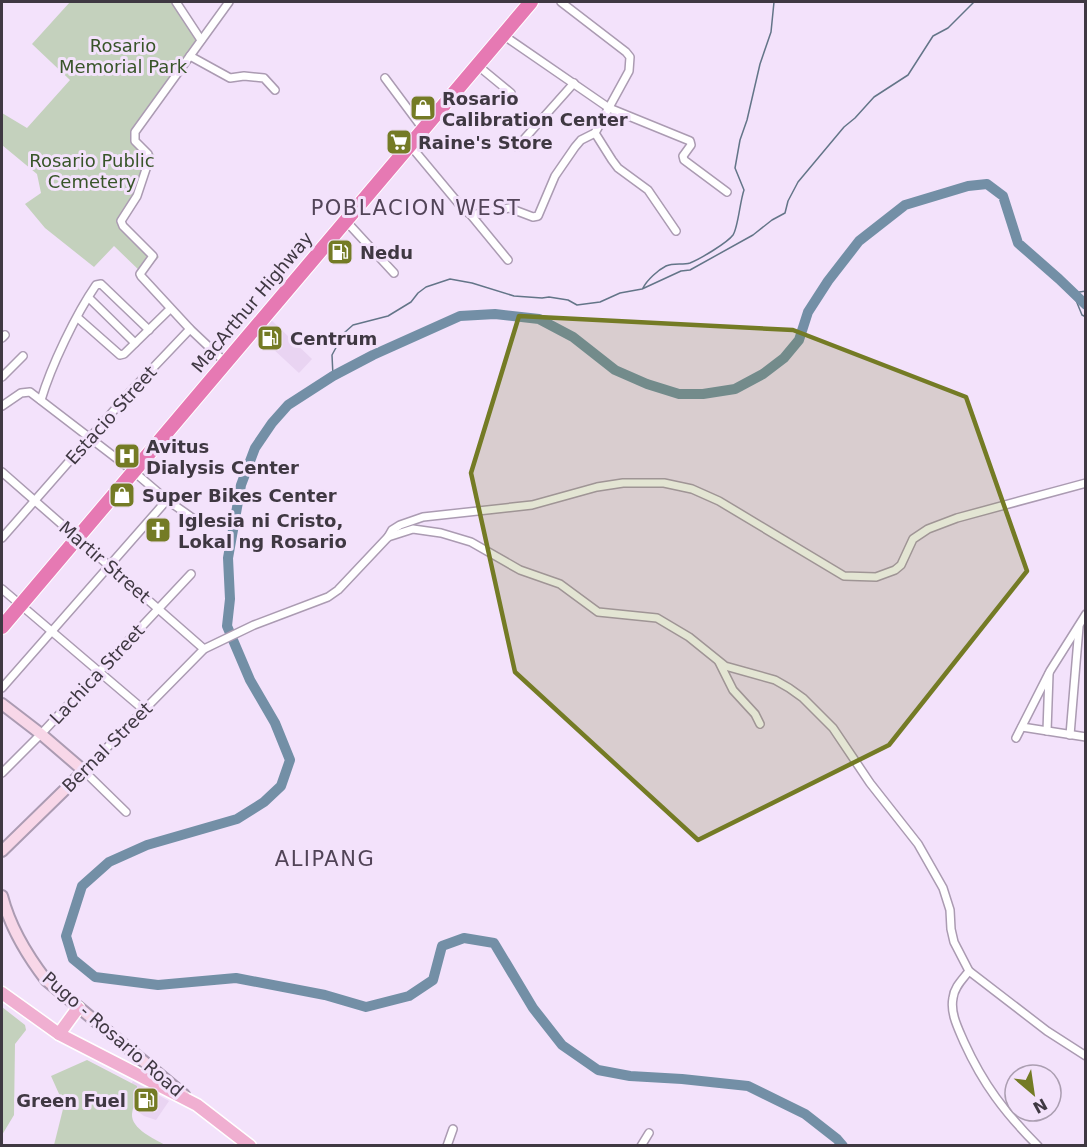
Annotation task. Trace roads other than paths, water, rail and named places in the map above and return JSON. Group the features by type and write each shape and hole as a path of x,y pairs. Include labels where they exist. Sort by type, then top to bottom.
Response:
{"highway":[{"name":"MacArthur Highway","path":"2,627 531,2"}],"main road":[{"path":"2,704 84,771"},
{"name":"Bernal Street","path":"2,851 84,771"},
{"name":"Pugo - Rosario Road","path":"2,896 16,934 46,980 250,1146"},
{"name":"Pugo - Rosario Road","path":"2,993 59,1034 197,1105"},
{"path":"59,1034 78,1008"}],"street":[{"path":"176,2 201,40"},
{"path":"225,362 190,329 140,275 153,256 123,226 121,220 137,196 149,160 148,154 135,141 135,132 229,2"},
{"path":"471,215 509,208 533,217 538,216 555,176 574,147 595,133 629,71 630,57 626,52 561,2"},
{"path":"503,35 609,108 690,141 691,145 683,156 684,160 727,192"},
{"path":"190,56 230,78 244,76 264,78 275,90"},
{"path":"477,65 511,93"},
{"path":"386,78 423,129"},
{"path":"517,147 574,83"},
{"path":"595,133 618,168 648,190 676,231"},
{"path":"409,144 508,260"},
{"path":"345,220 394,273"},
{"path":"41,400 47,381 95,286 101,284 149,330"},
{"path":"88,298 135,343"},
{"path":"78,318 118,355 124,354 171,309"},
{"name":"Estacio Street","path":"2,538 89,438 190,329"},
{"path":"2,376 23,356"},
{"path":"2,406 16,395 26,391 41,400 194,519"},
{"name":"Martir Street","path":"3,473 204,649"},
{"name":"Bernal Street","path":"84,771 204,649 254,625 328,597 338,590 392,530 400,525 435,515 483,512 532,505 597,487 623,483 664,483 692,489 718,501 844,576 876,577 895,570 901,565 913,539 928,529 957,518 1086,483"},
{"path":"2,688 167,500"},
{"path":"388,537 413,529 458,537 471,542 520,570 560,584 598,612 619,616 648,616 667,623 689,637 719,662 737,671 775,680 803,698 833,728 870,783 918,844 943,888 950,910 954,942 969,971 1047,1031 1086,1056"},
{"name":"Lachica Street","path":"2,773 191,574"},
{"path":"2,589 144,710"},
{"path":"1016,738 1050,671 1086,614"},
{"path":"1070,735 1080,624"},
{"path":"719,662 733,690 755,714 760,724"},
{"path":"1047,731 1050,671"},
{"path":"1022,727 1086,737"},
{"path":"84,771 126,812"},
{"path":"969,971 953,994 952,1011 956,1024 978,1073 998,1104 1038,1146"},
{"path":"447,1146 453,1129"},
{"path":"641,1146 649,1133"}],"waterway":[{"path":"643,288 663,268 694,261 713,251 735,232 744,190 735,168 760,64 771,32 774,2"},
{"path":"333,376 332,355 344,333 353,325 388,316 411,302 426,287 450,279 514,296 549,297 568,300 577,305 600,302 620,293 642,289 681,271 690,270 753,235 785,213 788,201 798,182 844,127 874,97 908,75 933,36 948,28 974,2"},
{"path":"843,1146 805,1114 748,1086 630,1076 598,1070 562,1045 533,1008 494,943 464,938 442,946 433,980 409,996 366,1007 325,995 236,978 158,985 95,977 73,959 66,936 82,886 109,862 147,845 237,819 264,802 281,786 290,760 275,723 250,680 227,626 230,599 228,558 241,485 255,448 288,405 333,376 373,355 460,316 495,314 539,319 573,337 615,370 647,384 679,394 703,394 735,389 763,374 784,358 799,340 808,312 828,281 859,241 905,205 968,186 987,184 1003,196 1018,243 1086,305"},
{"path":"1086,291 1073,293 1082,315 1086,317"}],"place":[{"name":"Rosario Calibration Center","path":"423,108"},
{"name":"Raine's Store","path":"399,142"},
{"name":"Nedu","path":"340,252"},
{"name":"Centrum","path":"270,338"},
{"name":"Avitus Dialysis Center","path":"127,456"},
{"name":"Super Bikes Center","path":"122,495"},
{"name":"Iglesia ni Cristo, Lokal ng Rosario","path":"158,530"},
{"name":"Green Fuel","path":"146,1100"}],"district":[{"name":"POBLACION WEST","path":"416,208"},
{"name":"ALIPANG","path":"325,859"}],"park label":[{"name":"Rosario Memorial Park","path":"123,55"},
{"name":"Rosario Public Cemetery","path":"92,170"}]}
